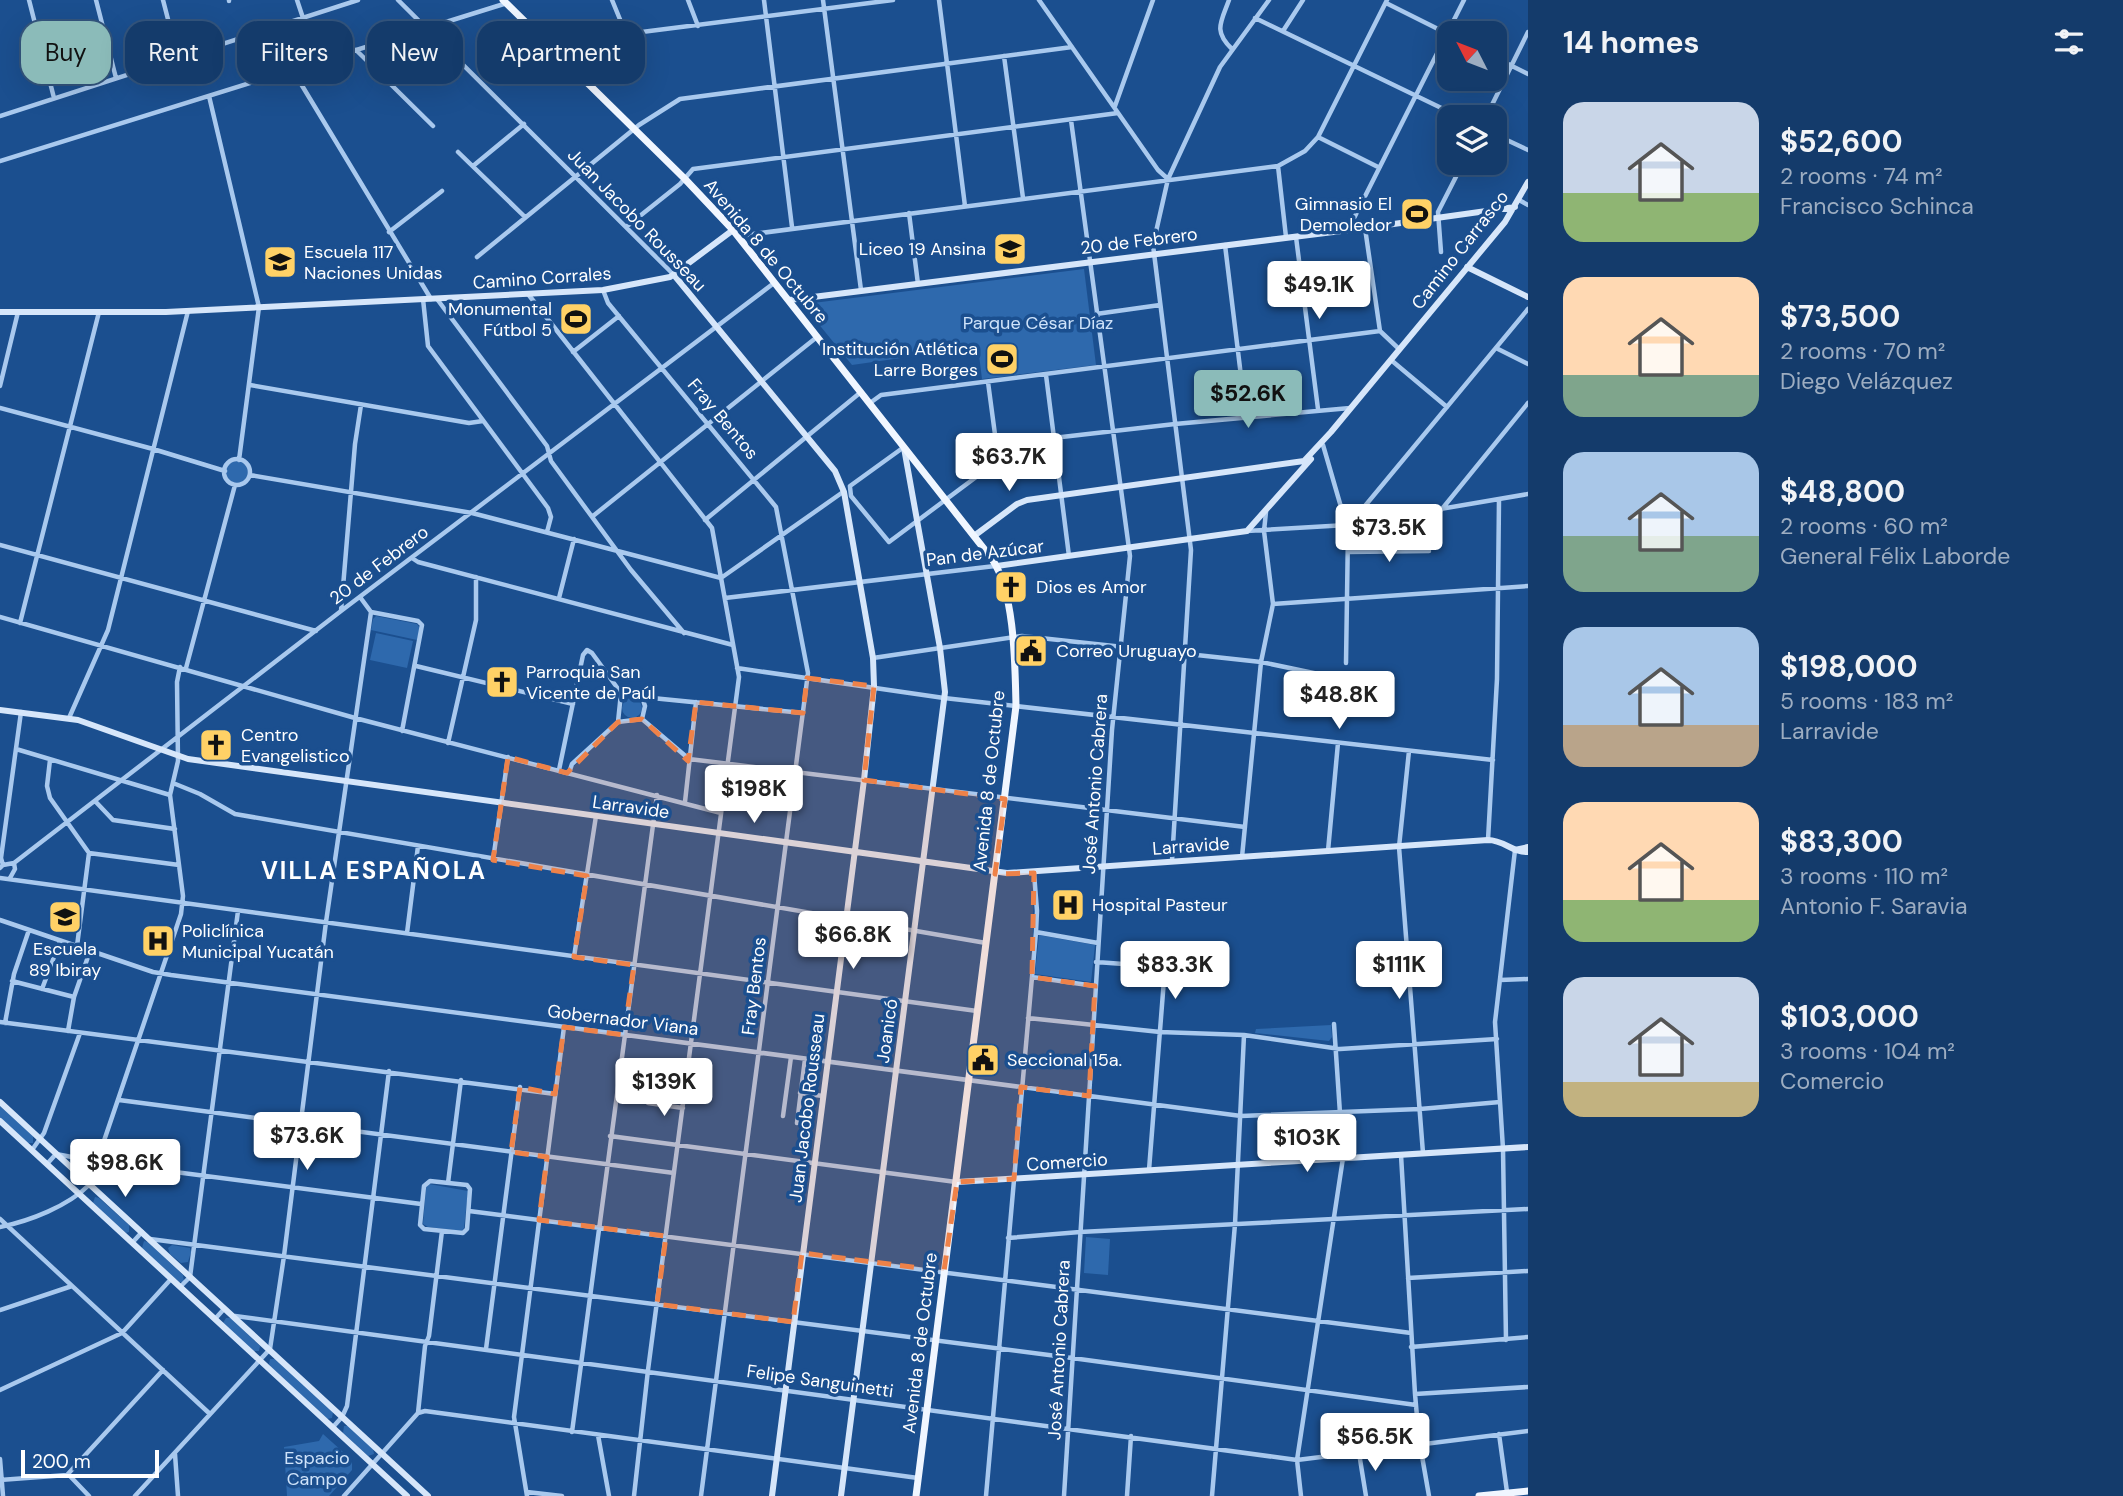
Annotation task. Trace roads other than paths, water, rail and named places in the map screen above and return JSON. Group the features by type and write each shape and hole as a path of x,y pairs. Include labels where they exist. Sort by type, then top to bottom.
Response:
{"main road":[{"name":"Avenida 8 de Octubre","path":"505,2 524,21"},
{"name":"Avenida 8 de Octubre","path":"588,84 684,178 735,233 947,500 997,566 1003,585 1013,636 1016,706 916,1495"},
{"path":"1479,1496 1528,1491"}],"street":[{"path":"29,0 54,98"},
{"path":"96,0 116,78"},
{"path":"163,0 168,21"},
{"path":"297,0 303,18"},
{"path":"223,44 358,0"},
{"name":"Juan Jacobo Rousseau","path":"398,0 419,21"},
{"path":"612,0 621,21"},
{"path":"688,0 698,26"},
{"path":"764,0 792,227"},
{"path":"822,0 861,290"},
{"path":"645,32 893,0"},
{"path":"939,0 965,206"},
{"path":"1039,0 1158,170 1168,179"},
{"path":"1115,107 1153,0"},
{"path":"1229,0 1219,30 1232,49"},
{"path":"1172,861 1191,550 1153,253 1168,179 1220,67 1269,0"},
{"path":"1283,31 1303,0"},
{"path":"1454,21 1464,0"},
{"path":"735,233 1278,166 1305,151 1318,137 1387,1 1437,28"},
{"path":"447,21 505,2"},
{"path":"1255,18 1437,106"},
{"path":"1492,105 1528,32"},
{"path":"353,51 367,47"},
{"path":"477,257 634,129 680,99 1072,47"},
{"path":"356,50 433,126"},
{"path":"1348,230 1437,55"},
{"path":"1004,56 1023,198"},
{"name":"Juan Jacobo Rousseau","path":"463,64 674,275 831,464 845,491 858,582 873,658 874,686 847,919 772,1496"},
{"path":"1507,64 1528,74"},
{"path":"0,116 125,75"},
{"path":"0,161 246,84"},
{"path":"301,84 430,299 547,446 549,455 618,552 684,633"},
{"path":"209,96 259,307 239,460"},
{"path":"626,227 692,169 1118,113"},
{"name":"José Antonio Cabrera","path":"1064,1496 1106,811 1129,561 1071,120"},
{"path":"473,166 524,124"},
{"path":"1318,137 1378,167"},
{"path":"1507,140 1528,150"},
{"path":"458,152 525,217"},
{"path":"1278,166 1286,237"},
{"path":"1441,252 1438,217 1457,175"},
{"name":"Camino Carrasco","path":"1182,479 1300,463 1331,432 1508,218 1528,181"},
{"path":"389,232 442,191"},
{"path":"1519,200 1528,205"},
{"name":"20 de Febrero","path":"789,300 1515,207"},
{"path":"1494,210 1508,218"},
{"path":"909,213 918,284"},
{"path":"1365,228 1380,331 1399,349"},
{"name":"Camino Corrales","path":"0,312 188,311 603,290 674,275 735,233"},
{"path":"1296,236 1318,409"},
{"path":"1225,245 1246,417"},
{"path":"1467,267 1528,297"},
{"name":"20 de Febrero","path":"1,867 14,863 359,597 774,283"},
{"name":"Fray Bentos","path":"603,290 606,299 776,507 807,678 701,1496"},
{"path":"528,293 713,531 739,677 648,1370 634,1496"},
{"path":"430,299 427,344 550,512 547,532"},
{"path":"1096,314 1160,305"},
{"path":"1348,525 1528,309"},
{"path":"69,718 87,682 97,652 103,646 188,311"},
{"path":"0,386 18,312"},
{"path":"20,623 99,312"},
{"path":"573,352 620,316"},
{"path":"870,403 881,395 1380,331"},
{"path":"593,516 817,337"},
{"path":"1496,348 1528,364"},
{"path":"1390,360 1447,407"},
{"path":"1046,375 1069,556"},
{"path":"988,382 996,442"},
{"path":"249,385 469,423 483,421"},
{"path":"705,520 862,392"},
{"path":"1441,510 1528,404"},
{"path":"341,611 355,444 361,405"},
{"path":"0,408 225,471"},
{"path":"845,491 889,542 1027,441 1318,409 1350,408"},
{"name":"Camino Carrasco","path":"1247,531 1323,445 1331,432"},
{"path":"1323,445 1348,525 1346,663"},
{"path":"721,578 904,447"},
{"name":"Joanicó","path":"842,1496 944,698 940,648 904,447"},
{"path":"239,460 248,465 250,475 243,484 235,485 227,480 225,471 230,462 239,460"},
{"path":"250,475 472,513 721,578"},
{"path":"974,536 1017,504 1027,500 1182,479"},
{"path":"186,668 235,485"},
{"path":"1247,531 1348,525 1528,494"},
{"path":"1488,840 1497,679 1499,500"},
{"path":"845,503 855,501"},
{"path":"1242,857 1261,663 1273,604 1264,531 1266,512"},
{"name":"Pan de Azúcar","path":"725,598 997,566 1247,531"},
{"path":"559,598 574,539"},
{"path":"0,545 316,631"},
{"path":"1348,552 1429,551"},
{"path":"412,558 418,562 733,645"},
{"path":"448,743 476,620 476,577"},
{"path":"1273,604 1528,586"},
{"path":"359,597 371,612 421,622 422,625 402,730"},
{"path":"135,1496 270,1349 326,922 371,612"},
{"path":"0,617 355,718 721,813"},
{"path":"873,658 1013,636 1261,663 1323,675"},
{"path":"559,771 583,655 587,650 621,692 618,722"},
{"path":"416,666 573,704"},
{"path":"0,1227 42,1213 79,1195 89,1185 161,973 183,904 170,794 179,756 177,682 180,667"},
{"path":"737,668 944,698 1493,760"},
{"path":"621,692 642,697 803,713"},
{"path":"642,697 645,708 642,719"},
{"path":"685,802 696,702"},
{"name":"Larravide","path":"0,710 69,718 179,756 996,872 1034,873 1488,840 1500,841 1515,850 1528,850"},
{"path":"1,867 21,712"},
{"path":"569,773 572,764 618,722 642,719 689,759 1245,827"},
{"path":"1328,851 1338,743"},
{"path":"16,749 170,794"},
{"path":"1409,751 1399,846 1423,1153"},
{"path":"493,860 508,757"},
{"path":"50,760 48,793 89,853 77,946"},
{"path":"173,783 200,794 234,814 987,943"},
{"path":"572,1432 657,795"},
{"path":"94,801 113,820 175,829"},
{"path":"574,957 596,816"},
{"path":"407,933 418,846"},
{"path":"1506,1340 1503,1149 1495,1022 1515,850"},
{"path":"89,853 179,865"},
{"path":"10,879 14,873 14,863"},
{"path":"986,1496 1036,932 1034,873"},
{"path":"0,878 978,1011"},
{"path":"180,1287 190,1277 238,911"},
{"name":"Gobernador Viana","path":"0,920 161,973 1241,1116 1420,1109 1500,1102"},
{"path":"29,930 2,1022 520,1087 555,1094"},
{"path":"1036,932 1098,943"},
{"path":"42,989 60,940"},
{"path":"68,1031 74,997 90,951"},
{"path":"1096,962 1165,967 1149,1170"},
{"path":"1032,977 1095,986"},
{"path":"1500,980 1528,979"},
{"path":"12,981 74,997"},
{"path":"1028,1018 1160,1032 1244,1035 1336,1048 1497,1039"},
{"path":"1301,1496 1297,1460 1343,1158 1334,1024"},
{"path":"562,1496 527,1494 514,1417 564,1027"},
{"path":"31,1151 41,1140 80,1032"},
{"path":"1212,1496 1235,1224 1244,1035"},
{"path":"783,1116 791,1057"},
{"path":"796,1123 805,1059"},
{"path":"333,1427 347,1406 389,1071"},
{"path":"448,1183 461,1080"},
{"path":"486,1349 520,1087"},
{"path":"800,1093 823,1096"},
{"path":"119,1100 674,1173"},
{"path":"0,1102 270,1349 420,1493 428,1496"},
{"path":"649,1103 684,1108"},
{"path":"0,1122 407,1496"},
{"name":"Comercio","path":"610,1136 957,1182 1528,1147"},
{"path":"56,1154 98,1162 421,1205"},
{"path":"46,1165 56,1154"},
{"path":"1401,1155 1411,1347 1429,1496"},
{"path":"426,1183 448,1183 467,1185 471,1189 465,1231 461,1234 421,1227 419,1223 426,1183"},
{"path":"1008,1238 1528,1209"},
{"path":"469,1211 1410,1333"},
{"path":"0,1219 210,1414"},
{"path":"418,1413 442,1231"},
{"path":"132,1243 142,1232"},
{"path":"149,1239 1416,1405"},
{"path":"1408,1278 1528,1270"},
{"path":"0,1390 122,1333 171,1279"},
{"path":"0,1310 72,1286"},
{"path":"215,1319 224,1308"},
{"name":"Felipe Sanguinetti","path":"233,1316 648,1370 1297,1460 1528,1431"},
{"path":"1411,1347 1528,1337"},
{"path":"1,1479 68,1474 163,1370"},
{"path":"1415,1394 1528,1387"},
{"path":"344,1496 418,1413 425,1411 918,1478"},
{"path":"1499,1434 1508,1494"},
{"path":"598,1435 609,1496"},
{"path":"1127,1496 1131,1436"},
{"path":"175,1453 178,1496"},
{"path":"1359,1453 1366,1496"},
{"path":"0,1459 3,1496"},
{"path":"68,1474 89,1496"},
{"path":"916,1495 925,1496"}],"place":[{"name":"Gimnasio El Demoledor","path":"1417,214"},
{"name":"Liceo 19 Ansina","path":"1010,249"},
{"name":"Escuela 117 Naciones Unidas","path":"280,262"},
{"name":"Monumental Fútbol 5","path":"576,319"},
{"name":"Institución Atlética Larre Borges","path":"1002,359"},
{"name":"Dios es Amor","path":"1011,587"},
{"name":"Correo Uruguayo","path":"1031,651"},
{"name":"Parroquia San Vicente de Paúl","path":"502,682"},
{"name":"Centro Evangelistico","path":"216,745"},
{"name":"Hospital Pasteur","path":"1068,905"},
{"name":"Escuela 89 Ibiray","path":"65,917"},
{"name":"Policlínica Municipal Yucatán","path":"158,941"},
{"name":"Seccional 15a.","path":"983,1060"}],"district":[{"name":"VILLA ESPAÑOLA","path":"374,870"}],"park label":[{"name":"Parque César Díaz","path":"1038,323"},
{"name":"Espacio Campo","path":"317,1468"}]}
